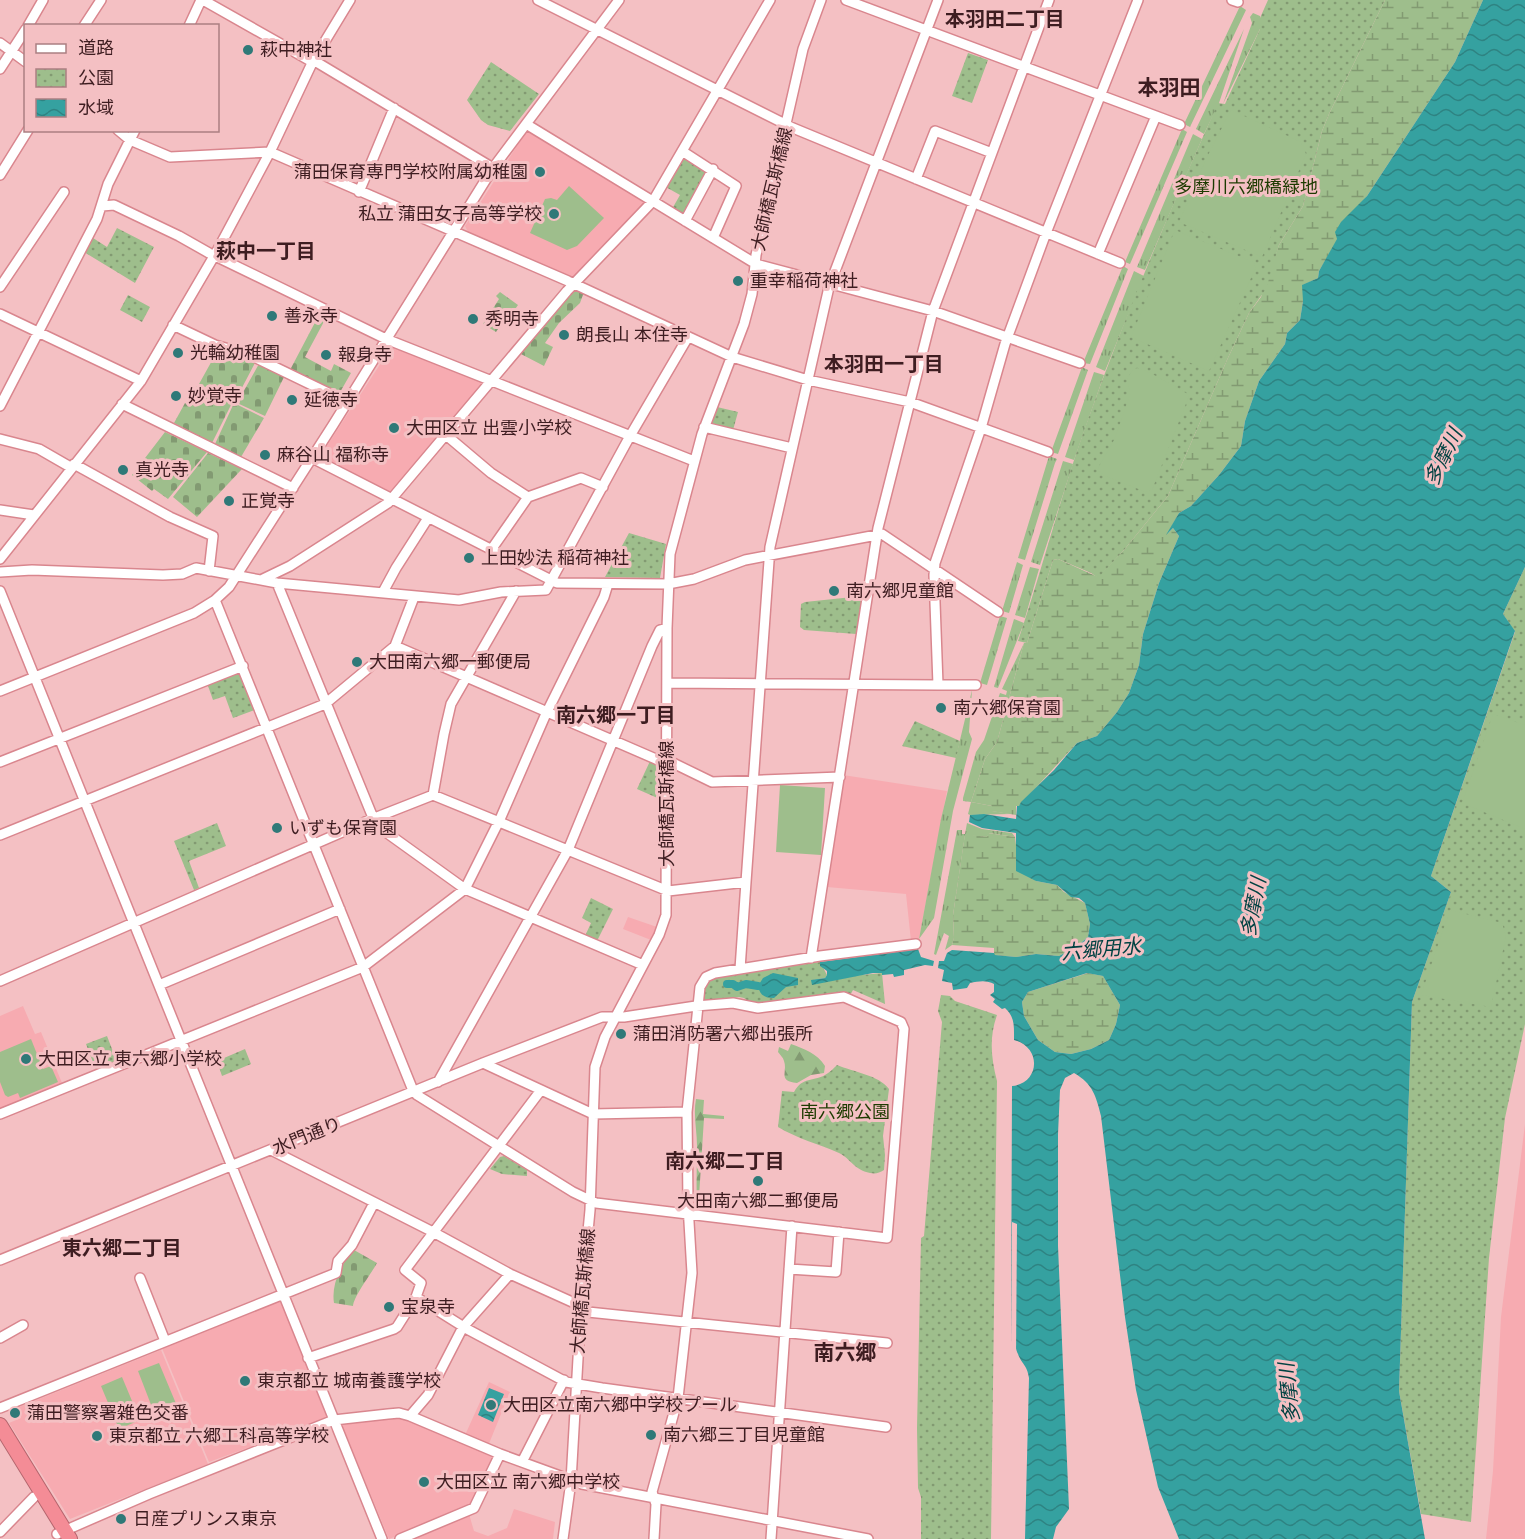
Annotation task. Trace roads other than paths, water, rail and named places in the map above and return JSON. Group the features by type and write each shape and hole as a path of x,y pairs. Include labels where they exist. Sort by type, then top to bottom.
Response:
{"highway":[{"path":"0,1425 63,1536"},
{"path":"0,1441 34,1497 63,1536"}],"street":[{"path":"28,24 43,0"},
{"path":"85,24 101,0"},
{"path":"190,24 202,0 313,61 493,168"},
{"path":"0,560 141,381 214,255 270,152 313,61 350,0"},
{"path":"538,0 786,125 1120,263"},
{"path":"0,691 194,613 215,600 237,574 293,488 493,168 619,0"},
{"path":"262,579 290,567 391,499 574,284 653,201 770,0"},
{"name":"大師橋瓦斯橋線","path":"563,1539 571,1481 581,1306 590,1200 595,1068 605,1037 659,935 666,915 668,891 667,628 672,544 704,427 744,324 803,49 821,0"},
{"path":"846,0 1180,125"},
{"path":"740,969 769,556 830,283 938,0"},
{"path":"811,958 877,535 910,402 933,311 1049,0"},
{"path":"938,685 934,569 981,428 1007,338 1138,0"},
{"path":"0,69 24,31"},
{"path":"0,43 24,61"},
{"path":"359,192 394,108"},
{"path":"1098,254 1156,116"},
{"path":"526,124 756,264 933,311 1080,363"},
{"path":"916,179 935,131 992,153"},
{"path":"0,175 27,132"},
{"path":"120,132 130,140 170,157 270,152 574,284 732,357 808,380 910,402 1048,452"},
{"path":"0,406 97,219 108,184 134,132"},
{"path":"682,151 736,186 713,238"},
{"path":"685,221 713,170"},
{"path":"0,287 64,192"},
{"path":"102,206 114,205 386,339 694,461"},
{"path":"0,314 141,381"},
{"path":"173,325 215,345 250,355 347,402"},
{"path":"0,572 32,570 163,575 182,574 196,568 277,583 459,600 501,592 546,590 630,436 688,337"},
{"path":"122,404 293,488"},
{"path":"704,427 792,448"},
{"path":"446,435 491,473 528,497"},
{"path":"0,439 39,449 213,537 209,570"},
{"path":"312,458 557,584 668,584 693,579 746,560 882,534 998,612"},
{"path":"491,550 528,497 581,478 603,487"},
{"path":"0,510 34,515"},
{"path":"382,592 428,518"},
{"path":"277,583 376,825 465,889 643,965"},
{"path":"0,1114 363,967 465,889 498,822 547,711 604,597 608,584"},
{"path":"0,591 382,1539"},
{"path":"433,795 451,704 516,591"},
{"path":"0,836 325,704 395,646 414,597"},
{"path":"215,600 414,1092 573,1192 596,1203 839,1232 836,1272 789,1269"},
{"path":"438,1082 568,850 652,646 660,630 667,628"},
{"path":"395,646 712,782 840,777"},
{"path":"0,762 243,666"},
{"path":"667,683 976,685"},
{"path":"0,981 315,846 372,819 433,795 668,891 746,882"},
{"path":"159,986 340,909"},
{"path":"654,1539 656,1504 652,1492 678,1398 692,1273 687,1112 696,1006 700,987 706,977 715,973 916,944"},
{"name":"水門通り","path":"0,1260 483,1063 602,1017 614,1018 733,1003 758,1008 844,997 901,1022 904,1029 887,1238 839,1232"},
{"path":"483,1063 593,1114 687,1112"},
{"path":"308,1358 397,1327 416,1297 421,1283 405,1270 541,1090"},
{"path":"271,1150 433,1232 510,1274 581,1306 588,1312 887,1343"},
{"path":"0,1408 336,1273 338,1261 352,1245 374,1203"},
{"path":"771,1539 792,1226"},
{"path":"410,1416 428,1395 463,1327 510,1274"},
{"path":"140,1278 165,1341"},
{"path":"416,1297 463,1327 564,1380 886,1427"},
{"path":"0,1338 23,1325"},
{"path":"522,1462 564,1380"},
{"path":"63,1536 334,1420 399,1413 571,1481 868,1539"},
{"path":"400,1539 474,1508 500,1454"},
{"path":"0,1532 34,1497"}],"water":[{"path":"1483,0 1525,0 1525,567 1503,614 1515,631 1431,876 1451,892 1412,1002 1399,1391 1425,1539 1179,1539 1158,1487 1136,1390 1101,1116 1093,1091 1074,1073 1065,1078 1060,1090 1058,1134 1058,1246 1069,1509 1056,1527 1053,1539 1025,1539 1029,1378 1026,1367 1011,1341 1012,1086 1028,1079 1034,1065 1033,1058 1030,1050 1014,1040 1011,1015 1005,1008 1002,1009 993,1002 995,999 990,995 994,992 994,984 986,981 970,983 967,988 953,990 952,983 942,981 944,970 938,968 939,961 944,961 947,953 952,950 1016,957 1036,954 1059,956 1088,937 1090,924 1085,903 1079,898 1071,897 1057,885 1036,881 1016,871 1016,833 982,828 969,822 970,815 984,814 1016,819 1017,806 1054,770 1077,743 1097,736 1117,712 1129,693 1139,665 1143,634 1159,583 1179,536 1173,528 1166,535 1179,513 1191,506 1241,446 1245,421 1259,381 1285,344 1287,333 1300,320 1303,301 1302,285 1318,278 1319,271 1337,239 1335,232 1341,222 1367,196 1455,62","holes":["1087,973 1103,976 1120,1005 1116,1024 1109,1040 1091,1049 1071,1054 1055,1052 1038,1040 1024,1016 1022,1002 1028,992"]},
{"path":"918,949 921,957 934,961 933,966 925,965 904,970 904,975 894,977 893,974 873,973 812,985 811,980 825,978 827,975 827,971 820,966 820,962"},
{"path":"773,973 798,978 798,985 786,987 774,998 765,997 758,986 763,978"},
{"name":"大田区立南六郷中学校プール","path":"489,1388 504,1394 493,1422 478,1415"}],"waterway":[{"path":"727,984 737,987 746,984 758,986"}],"place":[{"name":"萩中神社","path":"248,50"},
{"name":"蒲田保育専門学校附属幼稚園","path":"540,172"},
{"name":"私立 蒲田女子高等学校","path":"554,214"},
{"name":"重幸稲荷神社","path":"738,281"},
{"name":"善永寺","path":"272,316"},
{"name":"秀明寺","path":"473,319"},
{"name":"朗長山 本住寺","path":"564,335"},
{"name":"光輪幼稚園","path":"178,353"},
{"name":"報身寺","path":"326,355"},
{"name":"妙覚寺","path":"176,396"},
{"name":"延徳寺","path":"292,400"},
{"name":"大田区立 出雲小学校","path":"394,428"},
{"name":"麻谷山 福称寺","path":"265,455"},
{"name":"真光寺","path":"123,470"},
{"name":"正覚寺","path":"229,501"},
{"name":"上田妙法 稲荷神社","path":"469,558"},
{"name":"南六郷児童館","path":"834,591"},
{"name":"大田南六郷一郵便局","path":"357,662"},
{"name":"南六郷保育園","path":"941,708"},
{"name":"いずも保育園","path":"277,828"},
{"name":"蒲田消防署六郷出張所","path":"621,1034"},
{"name":"大田区立 東六郷小学校","path":"26,1059"},
{"name":"大田南六郷二郵便局","path":"758,1181"},
{"name":"宝泉寺","path":"389,1307"},
{"name":"東京都立 城南養護学校","path":"245,1381"},
{"name":"大田区立南六郷中学校プール","path":"491,1405"},
{"name":"蒲田警察署雑色交番","path":"15,1413"},
{"name":"南六郷三丁目児童館","path":"651,1435"},
{"name":"東京都立 六郷工科高等学校","path":"97,1436"},
{"name":"大田区立 南六郷中学校","path":"424,1482"},
{"name":"日産プリンス東京","path":"121,1519"}],"district":[{"name":"本羽田二丁目","path":"1005,19"},
{"name":"本羽田","path":"1169,88"},
{"name":"萩中一丁目","path":"266,251"},
{"name":"本羽田一丁目","path":"884,364"},
{"name":"南六郷一丁目","path":"616,715"},
{"name":"南六郷二丁目","path":"725,1161"},
{"name":"東六郷二丁目","path":"122,1248"},
{"name":"南六郷","path":"845,1353"}],"park label":[{"name":"多摩川六郷橋緑地","path":"1246,187"},
{"name":"南六郷公園","path":"845,1112"}],"water label":[{"name":"多摩川","path":"1443,457"},
{"name":"多摩川","path":"1253,907"},
{"name":"六郷用水","path":"1101,949"},
{"name":"多摩川","path":"1289,1393"}]}
